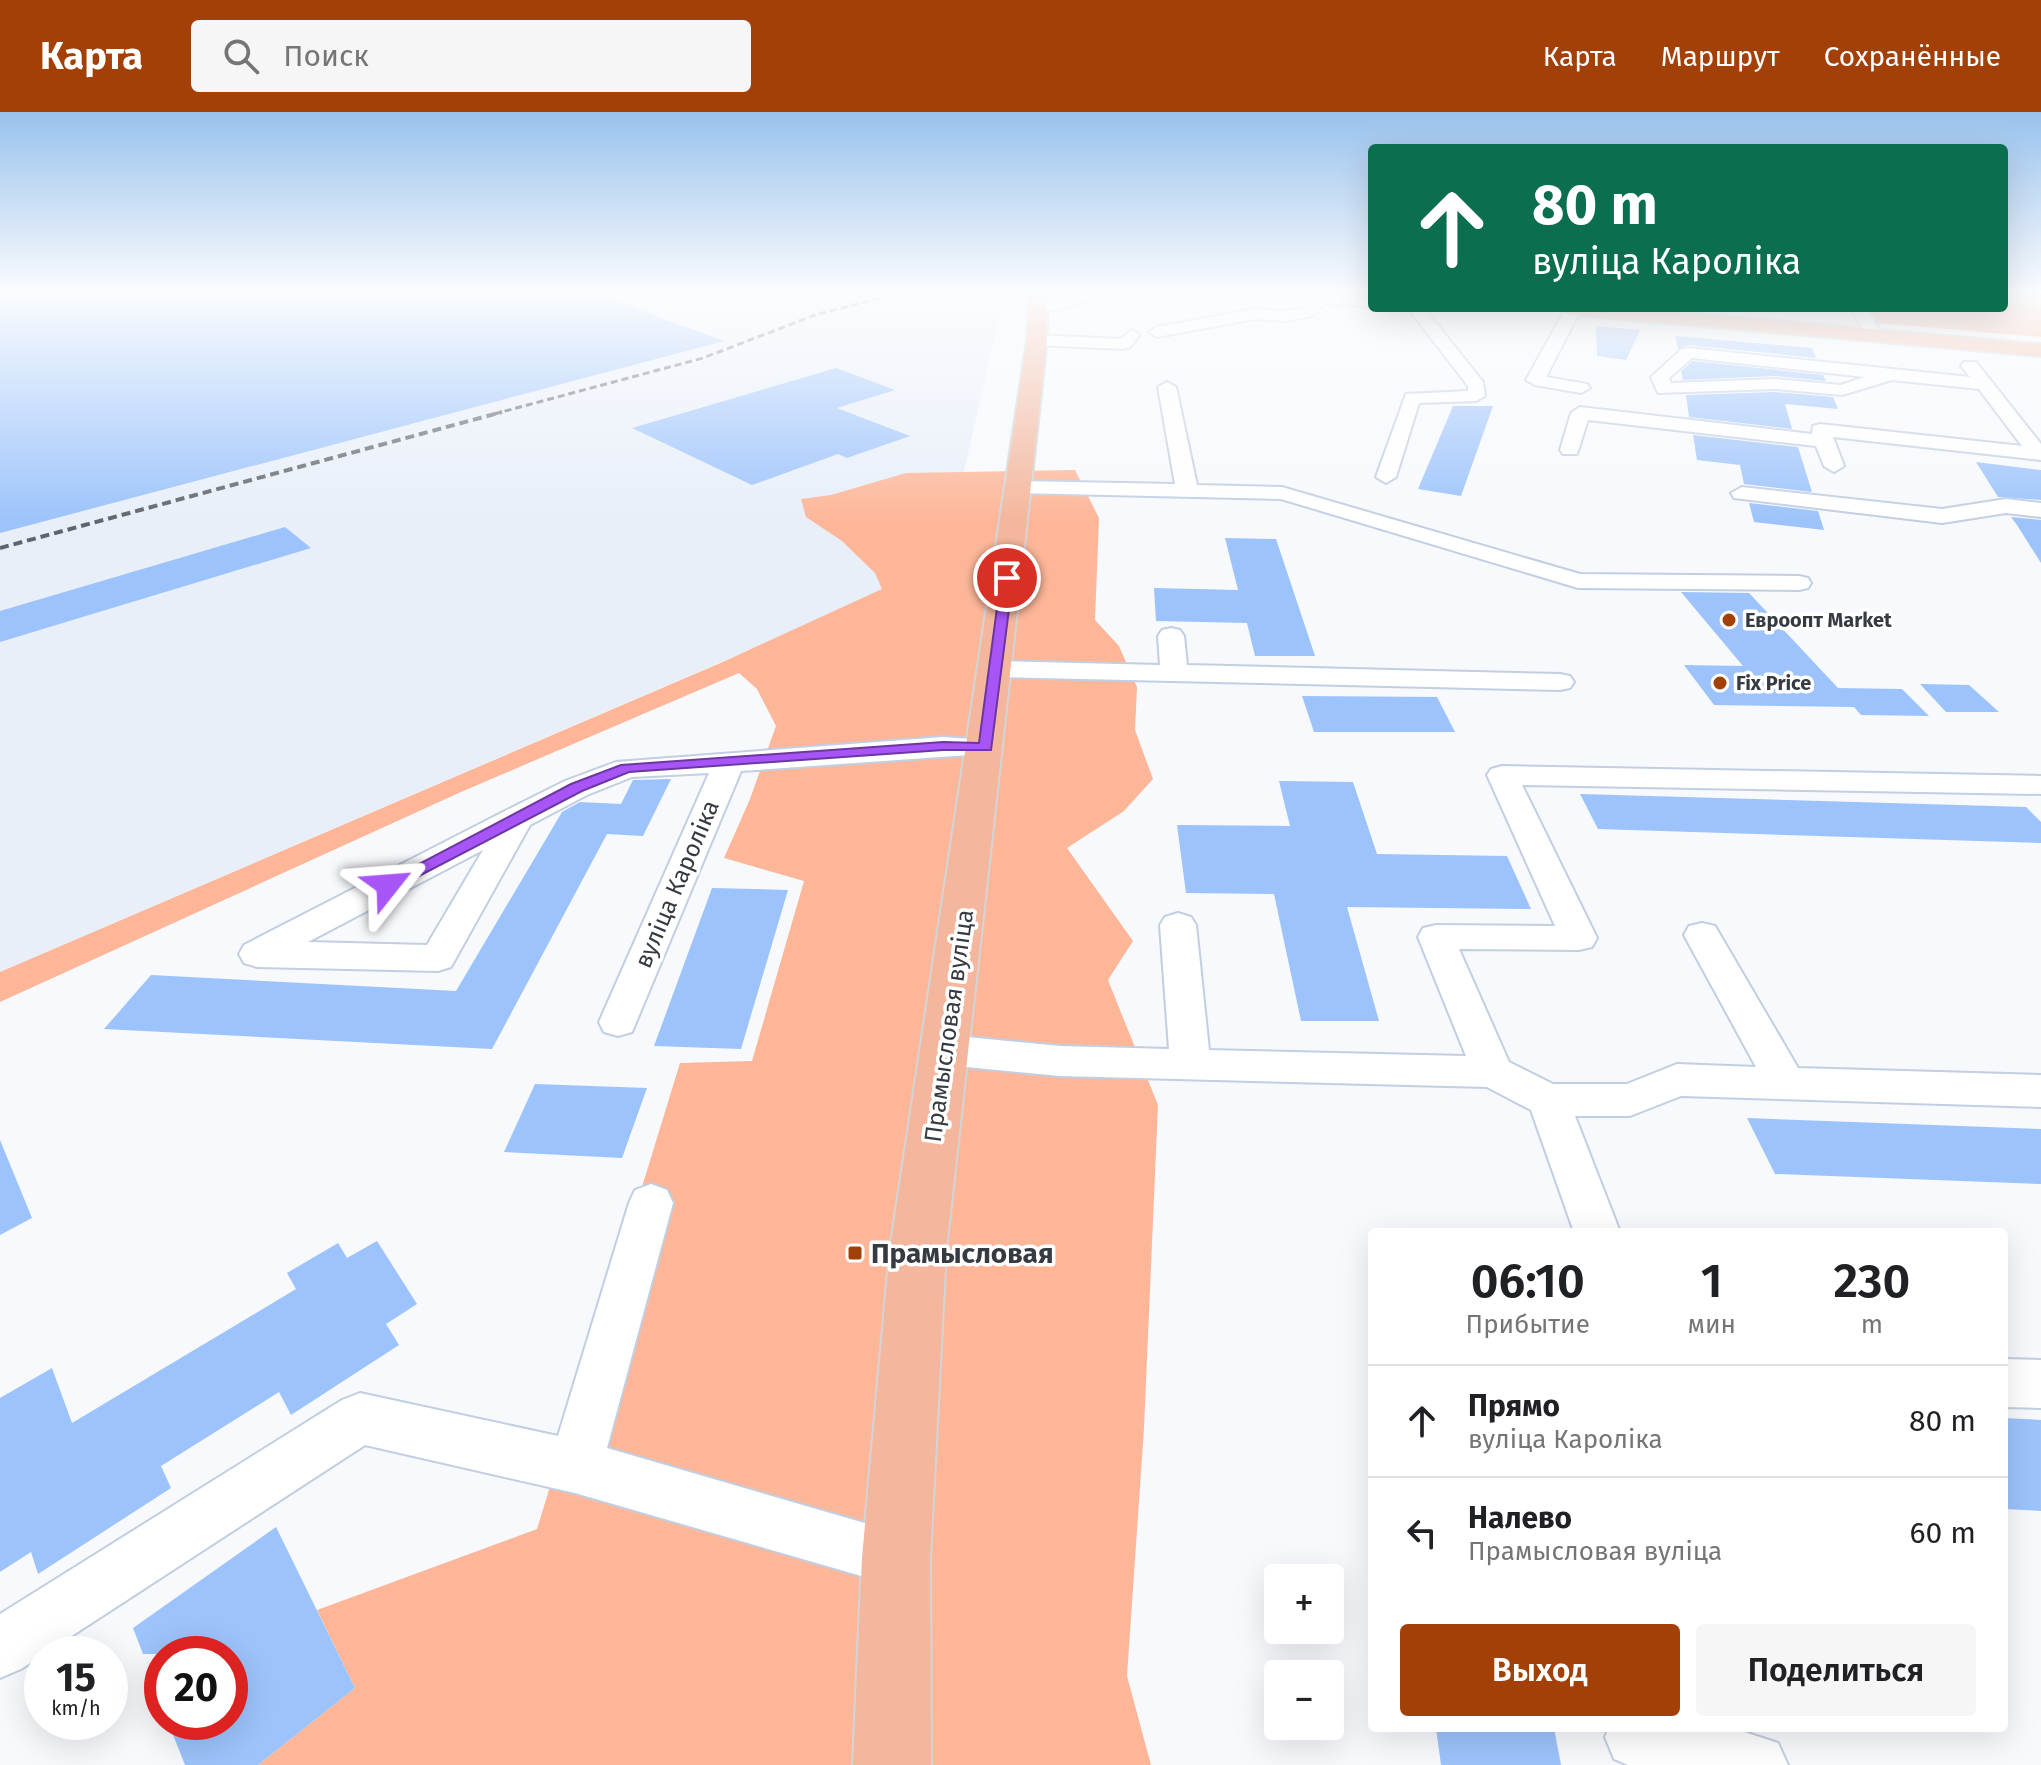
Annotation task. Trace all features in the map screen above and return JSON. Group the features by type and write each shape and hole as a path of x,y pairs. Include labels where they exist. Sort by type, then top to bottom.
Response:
{"main road":[{"name":"Прамысловая вуліца","path":"892,1765 896,1558 918,1250 1033,368"}],"street":[{"path":"1386,477 1412,398 1476,396 1477,386 1463,368"},
{"path":"1541,368 1535,380 1581,388"},
{"path":"1670,368 1660,377 1664,389 1775,384 1842,390 1892,374"},
{"path":"1835,368 1983,384"},
{"path":"1972,368 2039,453"},
{"path":"1167,387 1187,490"},
{"path":"1570,450 1580,413 1824,441"},
{"path":"1834,466 1820,430 2039,453"},
{"path":"1018,487 1282,493 1578,581 1799,583"},
{"path":"1742,493 1942,516 2006,506 2041,510"},
{"path":"1171,636 1174,673"},
{"path":"996,669 1560,682"},
{"path":"518,817 438,958 257,954 518,817 576,788 627,768 943,746 986,747"},
{"name":"вуліца Кароліка","path":"618,1022 729,763"},
{"path":"1493,1072 1436,937 1579,938 1502,775 2041,785"},
{"path":"1178,925 1190,1063"},
{"path":"1702,935 1786,1083"},
{"path":"946,1050 1060,1061 1493,1072 1548,1100 1630,1100 1677,1080 2041,1091"},
{"path":"1548,1100 1596,1228"},
{"path":"575,1466 651,1203"},
{"path":"2008,1383 2041,1384"},
{"path":"0,1648 360,1418 575,1466 896,1558"},
{"path":"1637,1743 1756,1765"}],"shaded area":[{"path":"0,368 987,368 942,567 0,972"},
{"path":"1075,470 1099,518 1095,620 1119,646 1137,687 1135,730 1153,779 1124,811 1067,848 1133,941 1108,980 1158,1105 1144,1428 1127,1676 1151,1765 258,1765 355,1688 317,1610 537,1529 680,1063 752,1061 804,881 724,858 750,799 776,726 757,689 739,673 461,792 0,1002 0,972 725,661 882,589 875,573 842,541 806,517 801,499 831,495 906,473"}],"building":[{"path":"0,368 622,368 0,533"},
{"path":"836,368 895,390 837,408 910,436 847,458 838,454 752,485 632,428"},
{"path":"1684,368 1759,368 1823,375 1826,381 1775,376 1683,380 1681,371"},
{"path":"1775,392 1833,397 1838,409 1785,404 1792,429 1689,417 1686,395"},
{"path":"1453,406 1493,406 1461,496 1418,489"},
{"path":"1693,435 1798,447 1812,492 1744,484 1740,465 1697,460"},
{"path":"1976,462 2041,470 2041,500 1998,497"},
{"path":"1749,503 1818,511 1824,530 1754,522"},
{"path":"2011,517 2041,520 2041,563 2017,525"},
{"path":"285,527 311,548 0,642 0,611"},
{"path":"1225,538 1276,539 1315,656 1255,656 1247,623 1156,621 1154,588 1238,590"},
{"path":"1681,592 1749,593 1838,688 1902,689 1929,716 1861,715 1854,707 1714,705 1684,665 1743,666"},
{"path":"1920,684 1969,685 1999,712 1946,712"},
{"path":"1302,696 1437,697 1455,732 1314,732"},
{"path":"671,779 643,836 607,834 492,1049 104,1029 151,975 456,991 562,812 580,802 621,804 633,780"},
{"path":"1279,781 1353,782 1377,854 1507,856 1531,909 1347,907 1379,1021 1301,1021 1274,894 1186,893 1177,825 1290,826"},
{"path":"1580,794 2026,807 2041,822 2041,843 1598,829"},
{"path":"712,888 788,890 741,1049 654,1046"},
{"path":"535,1084 647,1088 622,1158 504,1152"},
{"path":"1747,1118 2041,1129 2041,1184 1775,1174"},
{"path":"0,1140 32,1218 0,1235"},
{"path":"377,1241 417,1304 386,1324 399,1345 291,1415 279,1392 161,1466 171,1488 38,1574 31,1552 0,1572 0,1398 52,1368 72,1423 296,1289 287,1273 338,1243 347,1258"},
{"path":"2008,1418 2041,1420 2041,1511 2008,1509"},
{"path":"276,1527 355,1688 258,1765 185,1765 175,1740 248,1740 248,1636 144,1636 143,1654 133,1628"},
{"path":"1437,1732 1555,1732 1561,1765 1441,1765"}],"railway":[{"path":"494,414 665,368"},
{"path":"0,548 502,412"}],"place":[{"name":"Евроопт Market","path":"1729,620"},
{"name":"Fix Price","path":"1720,683"},
{"name":"Прамысловая","path":"855,1253"}],"route":[{"path":"388,885 576,788 627,768 943,746 986,747 1007,578"}]}
